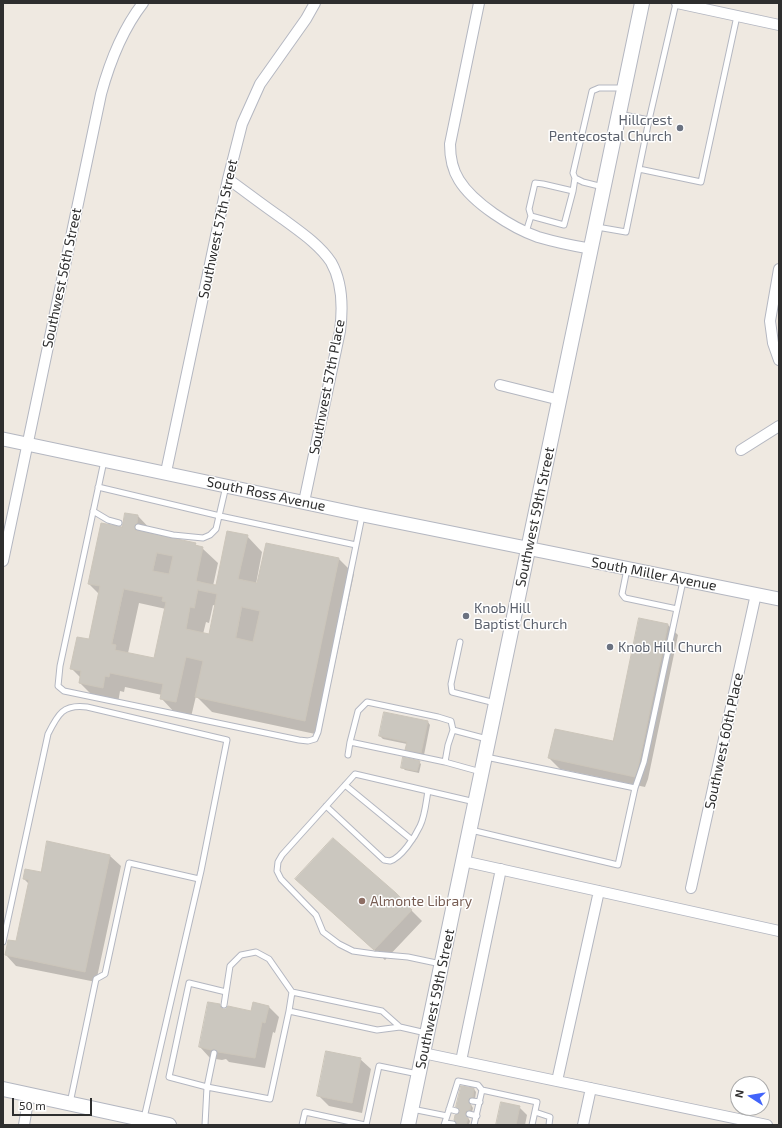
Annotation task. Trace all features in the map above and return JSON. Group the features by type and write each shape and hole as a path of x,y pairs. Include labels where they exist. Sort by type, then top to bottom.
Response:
{"main road":[{"name":"Southwest 59th Street","path":"408,1125 592,250 642,3"},
{"path":"3,1089 169,1125"}],"street":[{"name":"Southwest 56th Street","path":"3,561 106,73 120,39 143,3"},
{"name":"Southwest 57th Street","path":"166,472 237,142 251,101 260,84 306,19 315,3"},
{"path":"479,3 450,144 452,163 458,179 471,194 503,220 526,232 549,240 592,250"},
{"path":"677,3 779,25"},
{"name":"Southwest 57th Place","path":"228,179 305,235 331,262 337,277 341,294 342,311 340,331 304,502"},
{"path":"779,269 770,321 773,343 779,360"},
{"path":"500,385 560,400"},
{"path":"741,450 779,426"},
{"name":"South Ross Avenue","path":"3,439 529,549"},
{"name":"South Miller Avenue","path":"529,549 779,599"},
{"name":"Southwest 60th Place","path":"691,888 756,594"},
{"path":"463,861 779,931"},
{"path":"461,1061 501,869"},
{"path":"557,1081 598,891"},
{"path":"423,1053 767,1125"},
{"path":"583,1125 590,1088"},
{"path":"24,1125 29,1095"}],"lane":[{"path":"596,227 626,232 649,120 677,3"},
{"path":"639,169 701,182 737,16"},
{"path":"531,216 564,226 573,191 575,178 573,173 592,91 599,88 625,88"},
{"path":"620,114 649,120"},
{"path":"575,178 604,188"},
{"path":"526,232 531,216 529,209 535,183 573,191"},
{"path":"104,460 60,666 58,686 64,691 303,741 315,739 318,732 362,515"},
{"path":"138,527 174,535 203,538 210,535 216,529 226,486"},
{"path":"98,487 220,516 356,545"},
{"path":"93,511 108,520 119,523"},
{"path":"628,569 622,594 625,598 677,608"},
{"path":"470,830 618,865 635,788 644,762 683,580"},
{"path":"460,642 451,684 452,692 496,703"},
{"path":"348,755 358,711 367,702 430,715 451,721 453,730 444,762"},
{"path":"3,942 48,734 56,718 64,709 76,706 87,707 227,740 199,879 144,1120"},
{"path":"453,730 489,739"},
{"path":"350,742 444,762 482,772"},
{"path":"485,757 635,788"},
{"path":"442,964 408,957 353,951 339,944 323,932 316,916 281,879 277,871 278,862 282,855 355,774 476,802"},
{"path":"345,785 412,840"},
{"path":"326,806 384,860 390,861 399,856 412,840 421,825 428,791"},
{"path":"70,1104 96,979 105,974 129,863 199,879"},
{"path":"224,1005 230,966 241,955 256,952 269,959 292,992 382,1011 400,1026"},
{"path":"226,992 189,983 169,1077 207,1087 270,1099 292,992"},
{"path":"289,1010 377,1030 400,1026 427,1033"},
{"path":"205,1125 207,1087 214,1053"},
{"path":"302,1125 305,1112 366,1125 378,1066 419,1074"},
{"path":"453,1124 445,1124 449,1109 456,1097 458,1082 478,1085 482,1090 537,1102 532,1125"},
{"path":"474,1125 482,1090"},
{"path":"472,1101 480,1102"},
{"path":"412,1109 447,1116"},
{"path":"449,1109 456,1111"},
{"path":"535,1112 550,1117 549,1125"},
{"path":"469,1114 476,1116"}],"building":[{"path":"125,513 138,515 137,523 134,526 135,530 196,543 195,545 203,547 196,581 216,585 227,531 248,535 238,579 257,583 266,543 339,558 305,721 195,697 203,661 186,657 176,702 160,699 163,684 110,673 109,677 105,676 103,688 79,683 81,671 70,669 77,637 89,639 100,586 88,584 101,523 122,527","holes":["157,553 173,556 169,574 153,571","124,589 163,597 162,601 166,602 154,658 115,650 116,645 112,644","198,590 217,594 209,634 186,629 190,607 194,608","242,607 260,611 253,642 236,638"]},
{"path":"639,618 668,624 635,777 548,758 555,729 613,741"},
{"path":"384,712 428,721 421,753 405,750 407,742 379,736"},
{"path":"403,757 420,761 417,771 401,768"},
{"name":"Almonte Library","path":"333,838 396,893 412,910 374,950 295,879"},
{"path":"47,841 110,855 85,972 5,955 8,940 16,941 29,880 23,879 25,869 41,872"},
{"path":"208,1002 220,1004 220,1007 223,1009 226,1009 228,1006 251,1011 253,1002 269,1006 265,1023 262,1022 255,1058 218,1052 214,1049 211,1050 199,1047"},
{"path":"326,1051 361,1058 352,1103 317,1096"},
{"path":"461,1086 474,1088 473,1097 468,1100 471,1105 470,1110 466,1111 465,1113 468,1118 466,1125 457,1125 454,1120 455,1115 460,1112 456,1107"},
{"path":"501,1102 520,1106 516,1125 496,1125"}],"place":[{"name":"Hillcrest Pentecostal Church","path":"680,128"},
{"name":"Knob Hill Baptist Church","path":"466,616"},
{"name":"Knob Hill Church","path":"610,647"},
{"name":"Almonte Library","path":"362,901"}]}
